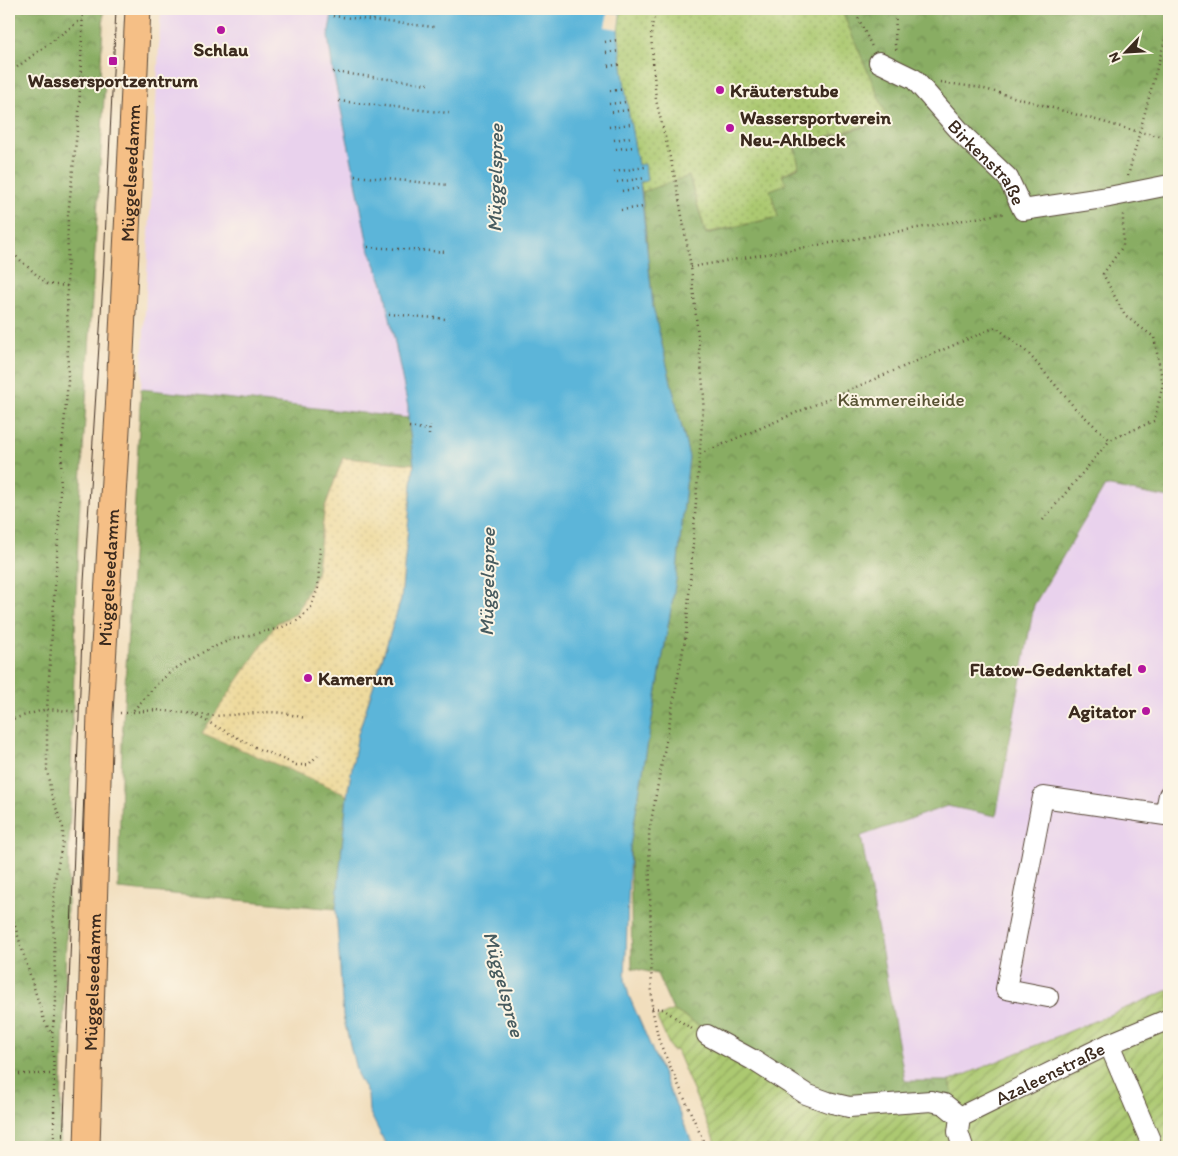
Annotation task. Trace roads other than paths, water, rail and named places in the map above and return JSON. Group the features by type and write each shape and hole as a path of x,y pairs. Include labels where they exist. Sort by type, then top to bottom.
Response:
{"main road":[{"name":"Müggelseedamm","path":"86,1147 100,713 118,413 138,9"}],"street":[{"name":"Birkenstraße","path":"886,66 914,79 966,138 1008,178 1023,210 1169,185"},
{"path":"1048,997 1006,989 1043,796 1166,815 1169,795"},
{"name":"Azaleenstraße","path":"960,1117 1109,1044 1169,1019"},
{"path":"707,1035 753,1060 806,1094 828,1102 849,1107 931,1101 944,1104 960,1117 958,1132 963,1147"},
{"path":"1109,1044 1150,1140"}],"water":[{"name":"Müggelspree","path":"333,9 621,9 618,29 628,110 638,165 645,164 647,181 640,182 653,307 689,457 676,580 630,846 625,979 629,996 694,1147 387,1147 369,1111 368,1095 357,1074 343,1016 336,909 347,796 358,734 401,600 414,464 408,407 383,284 368,246 333,72 328,36"}],"tram line":[{"path":"63,1147 84,582 103,282 116,9"},
{"path":"80,895 84,793"}],"place":[{"name":"Schlau","path":"221,30"},
{"name":"Wassersportzentrum","path":"113,61"},
{"name":"Kräuterstube","path":"720,90"},
{"name":"Wassersportverein Neu-Ahlbeck","path":"730,128"},
{"name":"Flatow-Gedenktafel","path":"1142,669"},
{"name":"Kamerun","path":"308,678"},
{"name":"Agitator","path":"1146,711"}],"park label":[{"name":"Kämmereiheide","path":"901,399"}]}
